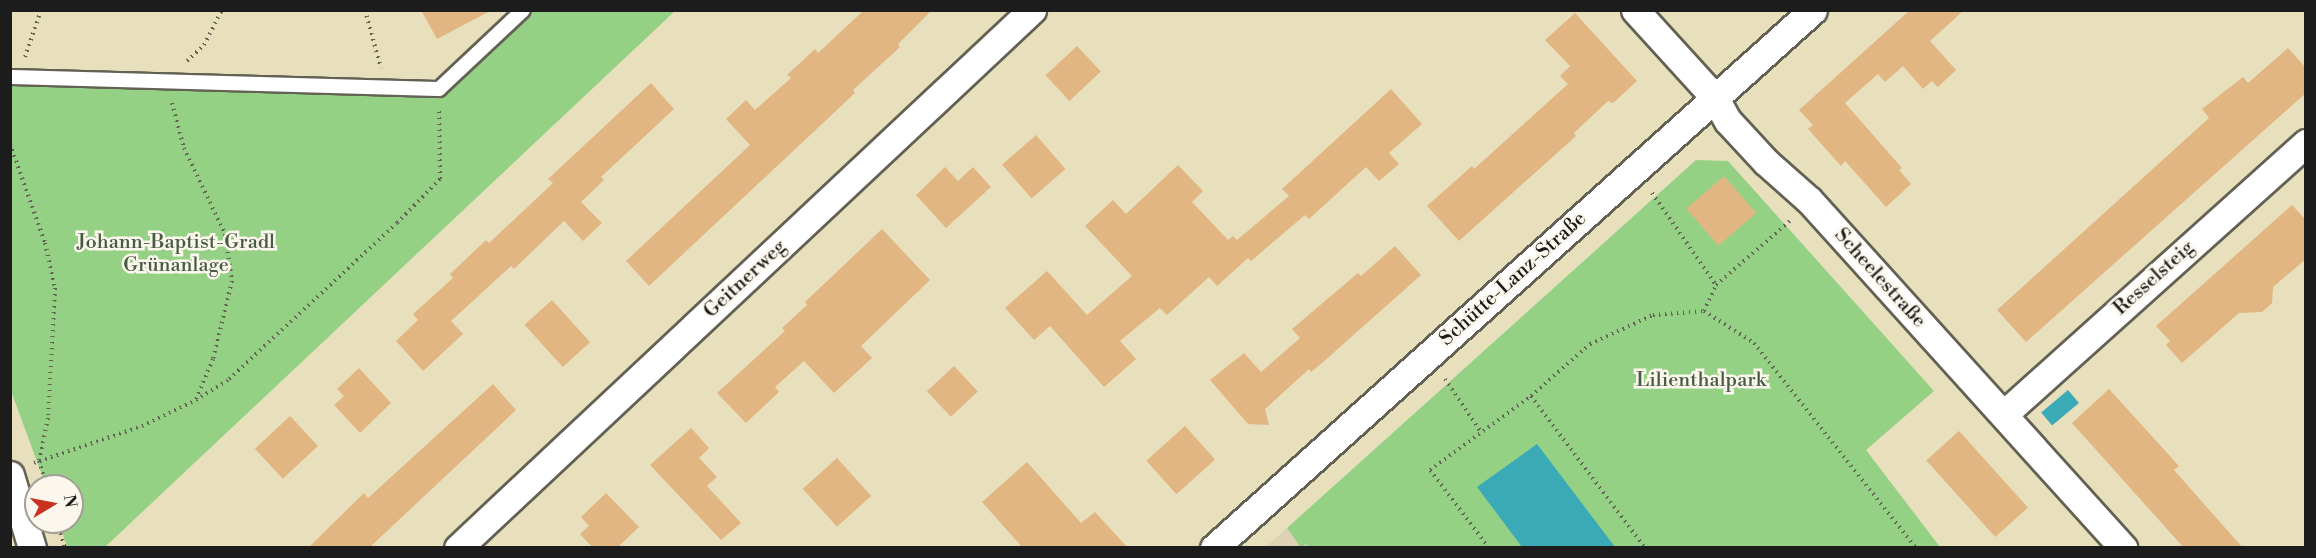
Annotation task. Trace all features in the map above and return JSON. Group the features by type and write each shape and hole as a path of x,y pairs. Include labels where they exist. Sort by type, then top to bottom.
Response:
{"street":[{"name":"Geitnerweg","path":"458,548 1032,10"},
{"name":"Scheelestraße","path":"1635,10 1715,98 1728,121 1766,162 1809,200 2123,548"},
{"name":"Schütte-Lanz-Straße","path":"1214,548 1813,10"},
{"name":"Resselsteig","path":"2004,414 2306,143"},
{"path":"10,475 32,548"}],"lane":[{"path":"14,77 439,88 523,10"}],"path":[{"path":"14,77 41,10"},
{"path":"196,400 213,359 224,320 232,281 230,259 225,234 184,148 165,81 204,45 222,10"},
{"path":"365,10 387,87"},
{"path":"39,461 142,426 196,400 229,379 397,223 440,179 439,88"},
{"path":"10,144 45,243 55,288 48,418 39,461 43,474"},
{"path":"1652,193 1716,285"},
{"path":"1704,310 1716,285 1790,221"},
{"path":"1490,548 1430,470 1531,396 1590,344 1653,315 1704,310 1754,343 1916,548"},
{"path":"1445,379 1481,432"},
{"path":"1531,396 1645,548"}],"shaded area":[{"path":"1287,528 1301,547 1306,544 1309,547 1265,548"}],"green space":[{"name":"Johann-Baptist-Gradl Grünanlage","path":"531,11 675,11 105,547 67,547 63,534 84,534 84,474 42,474 11,391 11,82 440,95"},
{"name":"Lilienthalpark","path":"1696,160 1728,161 1934,391 1866,450 1940,547 1309,548 1306,544 1301,548 1287,528"}],"water":[{"path":"2068,390 2079,403 2052,426 2041,412"},
{"path":"1537,444 1615,547 1522,547 1477,487"}],"building":[{"path":"421,10 492,10 437,39"},
{"path":"864,10 932,10 898,44 900,47 853,90 855,93 649,286 626,261 750,145 726,119 746,100 755,110 791,78 787,75 815,49 818,53"},
{"path":"1910,10 1964,10 1930,41 1956,70 1938,87 1932,81 1923,89 1903,66 1885,82 1878,74 1845,103 1902,168 1899,170 1911,184 1886,207 1845,161 1841,166 1808,129 1813,125 1799,110"},
{"path":"1575,13 1637,81 1613,103 1608,101 1574,133 1576,136 1459,241 1427,206 1472,166 1474,169 1568,84 1560,76 1570,66 1545,40"},
{"path":"1077,46 1101,72 1069,101 1046,75"},
{"path":"2288,48 2306,68 2306,93 2026,342 1997,310 2209,118 2202,109 2243,77 2248,83"},
{"path":"651,83 674,109 601,177 604,180 581,202 602,223 583,241 564,221 514,269 511,266 451,321 463,334 423,371 396,341 418,320 413,314 453,278 450,274 486,240 489,243 553,183 548,179"},
{"path":"1391,89 1422,124 1389,153 1399,164 1379,181 1366,167 1309,219 1305,215 1251,261 1248,258 1217,286 1209,277 1167,315 1160,308 1120,341 1136,359 1104,387 1050,326 1034,340 1005,308 1047,271 1087,315 1132,276 1085,226 1113,200 1126,214 1178,165 1203,191 1192,202 1228,240 1233,236 1237,240 1289,196 1282,189"},
{"path":"1036,135 1066,169 1032,198 1002,165"},
{"path":"945,167 958,181 973,167 991,187 946,228 916,195"},
{"path":"1724,176 1756,213 1718,246 1686,209"},
{"path":"2292,205 2306,220 2306,259 2273,287 2272,303 2262,312 2239,313 2182,363 2166,345 2170,341 2156,326"},
{"path":"882,229 930,280 861,346 872,358 834,393 804,361 775,387 779,392 746,423 717,393 785,331 782,328 807,305 805,302"},
{"path":"1395,246 1421,275 1322,363 1311,372 1309,369 1265,409 1269,425 1248,424 1210,380 1244,353 1261,372 1300,338 1292,329 1358,273 1361,276"},
{"path":"552,300 590,342 563,367 525,325"},
{"path":"954,366 978,392 951,417 927,391"},
{"path":"359,368 391,403 360,433 334,405 344,396 337,389"},
{"path":"493,384 516,410 369,548 308,548 364,493 368,498"},
{"path":"2109,389 2179,466 2174,470 2243,548 2184,548 2072,423"},
{"path":"290,416 318,446 283,479 255,449"},
{"path":"1185,426 1215,459 1176,494 1146,461"},
{"path":"691,428 709,448 699,458 717,477 707,486 741,523 721,540 650,465"},
{"path":"1959,431 2028,508 1995,537 1926,460"},
{"path":"837,458 871,496 837,527 803,489"},
{"path":"1027,462 1081,523 1095,512 1128,548 1023,548 982,502"},
{"path":"606,493 639,527 617,548 593,548 580,534 589,526 581,517"}]}
